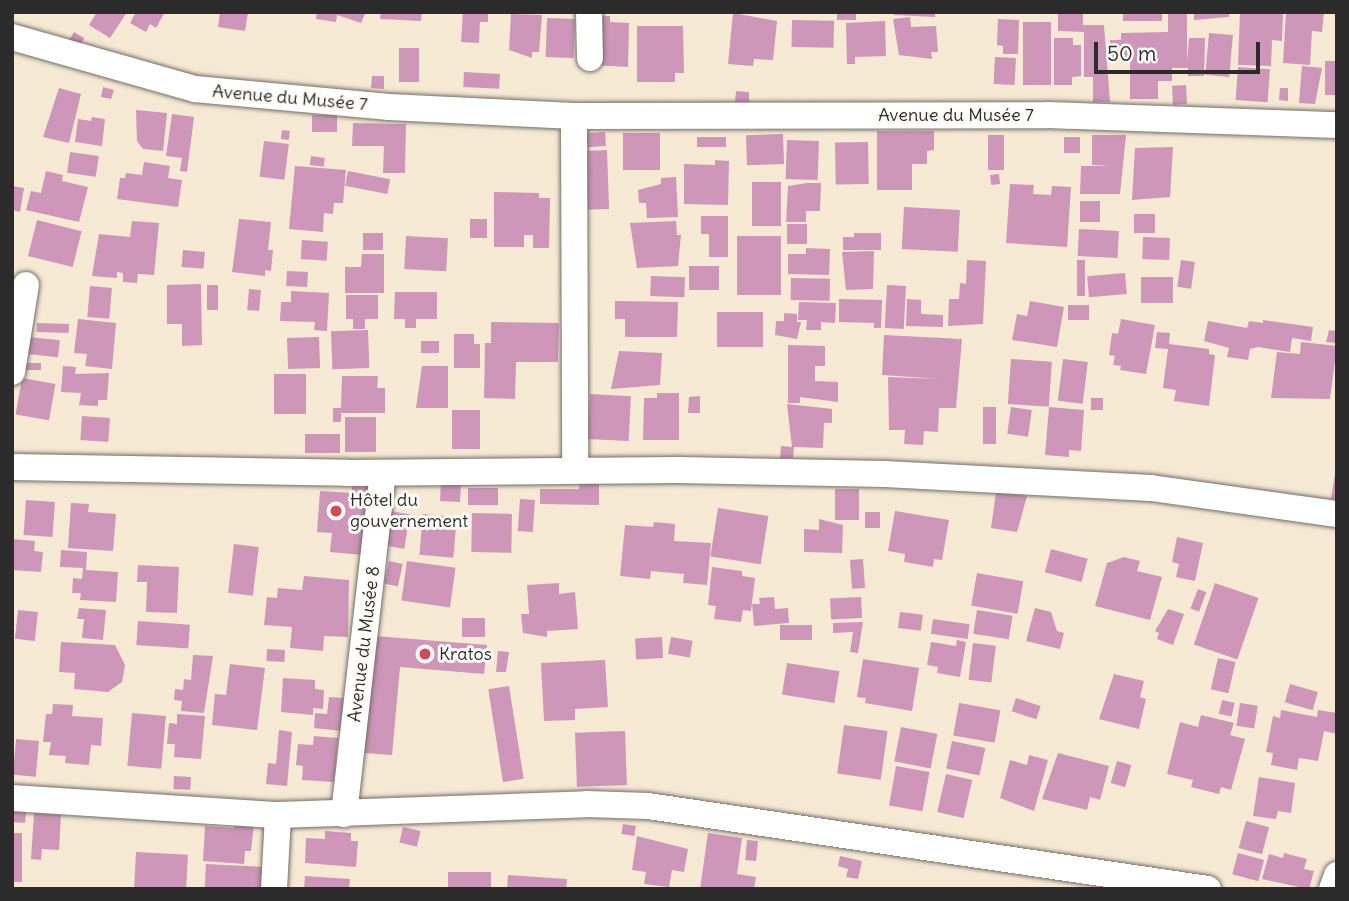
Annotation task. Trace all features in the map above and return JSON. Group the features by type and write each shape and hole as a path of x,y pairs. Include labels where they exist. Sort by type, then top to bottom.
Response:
{"street":[{"path":"589,12 590,58"},
{"name":"Avenue du Musée 7","path":"12,37 195,89 389,107 574,116 1047,115 1337,125"},
{"path":"574,116 575,470"},
{"path":"12,372 26,285"},
{"path":"12,467 383,474 575,470 1019,479 1151,488 1337,514"},
{"name":"Avenue du Musée 8","path":"344,814 383,474"},
{"path":"12,798 278,815 587,804 648,806 1208,889"},
{"path":"274,889 278,815"},
{"path":"1332,889 1337,874"}],"building":[{"path":"97,12 127,12 110,38 89,25"},
{"path":"136,12 165,12 156,28 150,24 146,32 130,23"},
{"path":"220,12 248,12 245,31 218,27"},
{"path":"317,12 366,12 361,23 337,15 336,22 316,19"},
{"path":"381,12 422,12 421,21 380,19"},
{"path":"463,12 488,12 488,22 480,22 479,43 461,42"},
{"path":"837,12 856,12 856,20 837,20"},
{"path":"894,12 935,12 935,17 894,15"},
{"path":"1058,12 1083,12 1083,25 1104,25 1110,102 1093,102 1093,77 1084,77 1084,32 1058,31"},
{"path":"1123,12 1162,12 1162,21 1123,21"},
{"path":"1194,12 1229,12 1229,17 1194,20"},
{"path":"1240,12 1283,12 1282,41 1272,40 1271,66 1238,65"},
{"path":"1286,12 1324,12 1322,32 1312,31 1310,65 1283,63"},
{"path":"733,13 777,21 773,60 754,59 753,66 728,64"},
{"path":"511,14 542,15 539,52 532,52 532,58 509,50"},
{"path":"1168,14 1187,14 1187,62 1189,38 1205,38 1204,76 1188,76 1188,68 1172,68 1172,81 1158,81 1158,99 1130,99 1130,58 1110,58 1110,40 1121,40 1121,33 1168,32"},
{"path":"598,16 610,16 610,22 629,23 628,67 592,65"},
{"path":"910,17 911,27 936,26 938,52 931,52 932,59 899,55 893,19"},
{"path":"547,18 575,19 574,58 546,57"},
{"path":"998,19 1019,20 1018,54 1003,54 1003,46 997,45"},
{"path":"792,20 834,21 834,48 792,47"},
{"path":"885,21 886,56 855,57 855,64 847,64 846,23"},
{"path":"1023,22 1051,22 1051,85 1023,85"},
{"path":"637,26 683,26 684,73 675,73 675,82 637,82"},
{"path":"74,32 84,38 77,51 66,45"},
{"path":"1209,33 1233,35 1229,77 1205,75"},
{"path":"1054,38 1073,38 1073,45 1081,45 1081,76 1072,77 1072,85 1054,85"},
{"path":"399,48 419,48 419,82 399,82"},
{"path":"995,57 1016,58 1015,85 994,84"},
{"path":"1325,61 1337,61 1337,95 1325,95"},
{"path":"1302,66 1322,68 1315,104 1299,103"},
{"path":"1238,67 1270,69 1268,102 1236,100"},
{"path":"464,72 500,74 499,89 463,87"},
{"path":"372,76 384,76 384,89 371,88"},
{"path":"1186,85 1187,104 1173,105 1172,86"},
{"path":"103,87 114,90 111,99 101,97"},
{"path":"59,88 81,94 69,143 43,137"},
{"path":"1280,88 1288,88 1288,101 1279,100"},
{"path":"736,91 749,92 749,102 735,102"},
{"path":"136,110 167,113 163,151 143,149 137,141"},
{"path":"172,114 194,117 187,172 180,171 182,158 166,156"},
{"path":"312,115 337,115 337,132 312,132"},
{"path":"92,117 105,119 102,146 75,142 78,119 91,121"},
{"path":"353,123 406,124 405,173 383,173 384,146 352,146"},
{"path":"282,130 290,131 289,140 281,139"},
{"path":"877,131 934,131 934,150 927,151 927,164 912,164 912,190 877,190"},
{"path":"605,132 606,146 582,148 581,134"},
{"path":"623,133 660,133 660,170 623,170"},
{"path":"783,134 784,164 747,165 746,135"},
{"path":"988,135 1004,135 1004,170 988,170"},
{"path":"1092,135 1126,135 1120,194 1080,194 1081,166 1112,166 1092,165"},
{"path":"697,137 726,137 726,147 697,147"},
{"path":"1064,137 1080,137 1080,153 1064,153"},
{"path":"787,140 819,141 818,180 786,179"},
{"path":"264,141 289,144 284,180 260,177"},
{"path":"868,142 869,184 836,185 835,143"},
{"path":"1173,147 1170,197 1132,200 1135,148"},
{"path":"607,150 609,209 583,210 581,151"},
{"path":"70,152 99,156 96,177 67,173"},
{"path":"311,156 325,158 324,167 310,165"},
{"path":"715,160 729,161 728,205 684,204 684,164 715,165"},
{"path":"144,162 170,166 168,178 182,180 178,207 117,199 120,178 125,178 126,173 142,175"},
{"path":"295,166 346,170 343,203 334,203 333,214 324,213 323,232 289,229"},
{"path":"46,171 63,175 62,181 88,187 79,222 26,210 31,191 41,193"},
{"path":"348,171 390,179 387,194 345,186"},
{"path":"999,174 1000,184 991,185 990,175"},
{"path":"676,177 678,217 647,218 646,203 639,203 638,190 661,184 661,178"},
{"path":"752,182 781,182 781,226 752,226"},
{"path":"821,183 820,211 806,211 806,222 786,222 788,186"},
{"path":"1010,184 1034,185 1033,194 1051,195 1052,186 1071,187 1067,247 1006,243"},
{"path":"12,186 24,188 20,212 12,210"},
{"path":"494,192 539,193 539,198 550,198 549,248 533,248 533,235 524,235 524,247 494,247"},
{"path":"1080,201 1100,201 1100,222 1080,222"},
{"path":"904,207 960,210 958,252 902,249"},
{"path":"1134,214 1155,214 1155,233 1134,233"},
{"path":"701,216 728,216 728,257 709,257 709,234 701,234"},
{"path":"239,219 271,222 268,250 273,250 271,271 265,270 265,276 232,272"},
{"path":"470,219 487,219 487,238 470,238"},
{"path":"37,220 82,231 73,267 28,256"},
{"path":"132,221 159,223 154,275 138,274 137,283 123,282 123,273 117,272 117,278 92,276 99,234 130,237"},
{"path":"676,221 677,235 681,235 678,266 637,268 630,223"},
{"path":"787,224 807,224 807,244 787,244"},
{"path":"1079,229 1119,231 1118,258 1078,256"},
{"path":"363,233 383,233 383,250 363,250"},
{"path":"854,233 881,233 881,250 843,250 843,237 854,237"},
{"path":"406,236 448,238 446,271 404,269"},
{"path":"737,236 781,236 781,295 737,295"},
{"path":"1143,237 1170,238 1169,260 1142,259"},
{"path":"302,240 328,242 327,261 301,259"},
{"path":"806,248 830,249 829,275 788,274 788,254 806,254"},
{"path":"183,250 205,252 203,269 182,267"},
{"path":"874,251 873,289 846,290 842,252"},
{"path":"362,254 384,254 384,293 345,293 345,267 361,267"},
{"path":"967,260 986,261 983,324 948,326 949,299 959,299 960,283 966,284"},
{"path":"1077,260 1085,260 1085,296 1077,296"},
{"path":"1181,260 1195,262 1191,289 1177,287"},
{"path":"689,266 719,266 719,290 689,290"},
{"path":"287,271 308,272 307,287 286,286"},
{"path":"1125,273 1127,294 1089,297 1087,276"},
{"path":"651,276 685,277 684,297 650,296"},
{"path":"1141,277 1173,277 1173,303 1141,303"},
{"path":"791,278 830,279 830,301 791,300"},
{"path":"201,284 202,345 182,346 182,324 167,324 167,285"},
{"path":"207,285 218,285 218,310 207,310"},
{"path":"887,285 906,286 904,329 885,328"},
{"path":"90,286 112,288 109,319 87,317"},
{"path":"249,289 261,290 259,311 247,310"},
{"path":"291,291 329,293 327,331 314,330 315,322 280,321 281,302 291,302"},
{"path":"395,292 437,292 437,319 416,319 416,328 405,328 405,319 394,319"},
{"path":"346,295 378,295 378,319 365,319 365,329 353,329 353,319 346,319"},
{"path":"839,299 882,300 881,328 874,328 874,323 839,322"},
{"path":"907,299 921,300 921,314 943,315 943,327 906,326"},
{"path":"615,301 678,302 677,337 625,337 625,319 615,319"},
{"path":"1030,301 1064,307 1057,347 1012,340 1017,314 1027,316"},
{"path":"799,302 836,303 835,323 821,322 821,330 806,330 807,320 798,320"},
{"path":"1068,305 1089,305 1089,320 1068,320"},
{"path":"717,312 763,312 763,347 717,347"},
{"path":"784,313 797,314 797,322 801,322 797,339 775,335 776,321 784,321"},
{"path":"78,319 116,323 112,369 85,366 87,354 74,353"},
{"path":"1121,319 1155,325 1146,374 1120,370 1121,366 1113,365 1115,356 1109,355 1112,333 1118,334"},
{"path":"1263,320 1313,327 1311,341 1292,338 1290,352 1258,347 1250,349 1248,360 1227,357 1229,348 1204,341 1208,321 1247,328 1249,321 1263,323"},
{"path":"491,322 559,323 558,362 516,362 515,399 484,398 485,343 491,343"},
{"path":"37,323 69,324 69,333 37,332"},
{"path":"368,330 369,368 332,369 331,331"},
{"path":"1329,330 1337,331 1337,343 1326,342"},
{"path":"1157,332 1170,333 1169,344 1209,349 1209,354 1215,355 1209,406 1174,401 1176,390 1163,388 1168,349 1155,348"},
{"path":"454,334 474,334 474,344 480,344 480,368 454,368"},
{"path":"884,335 962,339 956,408 939,408 938,432 924,431 923,445 904,444 905,430 889,430 888,377 941,379 882,375"},
{"path":"29,337 60,340 58,357 27,354"},
{"path":"319,337 320,368 288,369 287,338"},
{"path":"421,341 439,341 439,353 421,353"},
{"path":"1301,342 1337,346 1330,399 1271,398 1277,352 1300,354"},
{"path":"788,345 825,346 825,366 815,366 815,381 838,382 838,402 800,397 800,403 788,403"},
{"path":"619,351 662,353 660,385 611,389"},
{"path":"1011,359 1052,362 1049,407 1008,404"},
{"path":"1063,359 1088,362 1083,404 1058,401"},
{"path":"24,363 41,363 41,370 24,370"},
{"path":"63,366 76,367 75,374 109,373 107,400 98,400 98,406 79,405 81,393 61,392"},
{"path":"422,366 448,366 448,408 416,408"},
{"path":"274,374 306,374 306,414 274,414"},
{"path":"342,376 378,376 377,388 385,388 385,413 341,413 341,422 333,422 333,408 341,408"},
{"path":"22,378 55,384 49,420 16,414"},
{"path":"657,393 679,393 679,440 643,440 644,398 657,398"},
{"path":"590,394 631,396 629,441 588,439"},
{"path":"700,396 700,413 688,413 689,397"},
{"path":"1091,398 1103,398 1103,410 1091,410"},
{"path":"787,404 832,409 832,423 824,423 823,448 794,447 793,458 780,458 781,446 792,447"},
{"path":"983,407 996,407 996,444 983,444"},
{"path":"1011,407 1032,410 1028,437 1007,434"},
{"path":"1049,407 1084,410 1081,451 1069,450 1069,457 1045,455"},
{"path":"452,410 480,410 480,449 452,449"},
{"path":"82,416 110,418 108,442 80,440"},
{"path":"345,417 376,417 376,452 345,452"},
{"path":"305,434 340,434 340,453 305,453"},
{"path":"1337,474 1337,500 1331,499"},
{"path":"580,480 599,480 599,505 540,504 540,489 579,489"},
{"path":"441,482 461,483 460,502 440,501"},
{"path":"352,486 368,487 367,494 376,495 362,555 330,552 332,533 317,532 320,491 352,493"},
{"path":"468,488 498,488 498,505 468,505"},
{"path":"835,489 859,489 859,520 835,520"},
{"path":"996,492 1027,496 1017,532 991,528"},
{"path":"520,499 535,500 533,532 518,531"},
{"path":"26,500 55,502 52,537 24,535"},
{"path":"71,503 89,504 88,512 116,514 113,551 68,548"},
{"path":"718,508 768,516 761,564 710,556"},
{"path":"390,511 410,514 404,549 385,546"},
{"path":"895,511 949,520 942,560 934,559 933,567 904,562 905,554 888,551"},
{"path":"865,512 880,512 880,528 865,528"},
{"path":"472,513 512,514 511,553 471,552"},
{"path":"423,514 457,517 453,558 419,555"},
{"path":"819,519 843,525 842,553 804,552 804,529 819,530"},
{"path":"654,522 675,524 674,541 711,543 707,585 683,583 684,574 651,571 650,579 620,576 625,525 653,527"},
{"path":"1177,537 1203,543 1195,581 1176,577 1179,564 1172,562"},
{"path":"12,539 35,541 34,551 43,552 41,572 12,570"},
{"path":"234,544 259,547 253,596 228,593"},
{"path":"1051,549 1088,559 1081,582 1045,572"},
{"path":"61,550 87,552 86,570 118,572 116,602 80,600 81,593 72,593 73,578 82,579 83,568 60,567"},
{"path":"1124,557 1140,561 1137,571 1162,577 1150,620 1095,606 1107,563"},
{"path":"863,559 865,588 852,589 850,560"},
{"path":"389,561 403,564 398,586 384,583"},
{"path":"407,561 456,568 450,607 401,601"},
{"path":"138,565 179,567 177,613 146,612 147,582 137,582"},
{"path":"712,567 742,571 742,576 755,578 751,611 743,610 741,622 714,619 716,606 708,605"},
{"path":"977,573 1023,581 1018,614 971,605"},
{"path":"304,576 349,580 348,637 324,636 323,651 290,648 292,627 264,625 267,597 277,598 278,588 302,590"},
{"path":"559,583 559,594 575,592 578,629 547,631 547,637 523,633 521,614 529,614 527,585"},
{"path":"1215,583 1258,598 1237,659 1194,644"},
{"path":"1198,589 1206,592 1199,612 1190,609"},
{"path":"774,597 775,609 788,608 789,623 754,626 752,604 760,604 759,598"},
{"path":"861,597 862,618 831,620 830,599"},
{"path":"79,608 106,610 103,640 82,638 84,619 77,619"},
{"path":"1035,608 1051,612 1057,631 1064,633 1060,649 1026,641"},
{"path":"1168,609 1184,614 1173,645 1157,639 1159,633 1155,631"},
{"path":"18,610 38,612 35,641 15,639"},
{"path":"977,610 1013,616 1009,639 973,634"},
{"path":"900,612 923,615 921,631 898,628"},
{"path":"462,618 485,618 485,637 462,637"},
{"path":"933,619 970,624 968,639 931,634"},
{"path":"138,621 190,625 188,649 136,645"},
{"path":"863,622 858,653 850,652 853,632 833,633 833,623"},
{"path":"780,625 812,625 812,640 780,640"},
{"path":"375,636 487,645 484,674 400,667 392,755 364,753"},
{"path":"662,637 663,658 636,659 635,638"},
{"path":"671,637 693,641 690,658 668,654"},
{"path":"957,640 966,642 960,677 937,673 938,667 927,665 931,642 956,646"},
{"path":"61,642 115,645 125,665 122,682 108,692 74,689 75,673 59,672"},
{"path":"973,643 996,646 991,683 968,680"},
{"path":"267,649 285,650 284,662 266,661"},
{"path":"498,651 509,652 506,672 496,672"},
{"path":"193,655 213,656 204,713 181,711 182,701 174,700 175,689 183,690 184,679 191,680"},
{"path":"1218,658 1236,662 1228,693 1211,689"},
{"path":"863,659 919,668 912,711 865,703 866,698 857,697"},
{"path":"605,660 608,707 575,709 575,720 544,721 541,663"},
{"path":"787,663 839,671 834,703 782,695"},
{"path":"230,664 265,668 257,730 212,725 215,694 226,695"},
{"path":"1114,674 1144,681 1140,697 1146,699 1139,729 1099,719"},
{"path":"283,678 315,680 315,689 324,690 323,709 313,708 313,715 281,712"},
{"path":"1290,684 1318,692 1313,710 1285,702"},
{"path":"509,686 524,779 503,782 488,689"},
{"path":"329,697 344,698 341,731 314,728 315,713 327,714"},
{"path":"1016,698 1041,706 1036,719 1012,711"},
{"path":"1222,700 1235,703 1232,717 1219,714"},
{"path":"959,703 1000,710 995,743 953,735"},
{"path":"1240,703 1258,706 1254,729 1236,726"},
{"path":"53,704 73,705 72,716 103,718 101,746 91,745 89,765 65,763 66,756 49,755 51,742 43,742 46,714 52,714"},
{"path":"1281,710 1317,717 1318,710 1337,713 1337,734 1324,731 1318,761 1299,758 1297,770 1271,765 1273,753 1266,752 1273,716 1280,718"},
{"path":"132,713 166,716 161,769 127,766"},
{"path":"177,714 205,716 201,759 174,757 175,744 167,744 169,723 177,724"},
{"path":"1201,715 1234,723 1230,735 1245,739 1231,790 1221,787 1219,794 1191,787 1193,780 1167,774 1180,722 1198,727"},
{"path":"844,725 888,731 881,780 837,774"},
{"path":"901,727 937,734 931,768 894,761"},
{"path":"279,730 292,732 287,786 266,784 268,763 276,764"},
{"path":"625,731 627,785 577,787 575,733"},
{"path":"314,736 338,738 334,782 302,780 303,766 296,765 298,744 313,745"},
{"path":"16,739 39,741 36,777 13,775"},
{"path":"952,741 985,748 979,775 946,768"},
{"path":"1058,753 1109,766 1100,800 1090,797 1087,810 1042,799"},
{"path":"1029,755 1048,760 1034,811 1000,798 1010,760 1027,765"},
{"path":"1117,761 1131,765 1125,787 1111,783"},
{"path":"896,766 929,772 923,811 889,805"},
{"path":"946,774 972,780 964,818 937,812"},
{"path":"174,776 191,777 190,790 173,789"},
{"path":"1259,777 1295,783 1291,813 1278,811 1276,819 1253,816"},
{"path":"12,810 26,811 25,823 12,822"},
{"path":"34,813 61,815 59,850 42,849 41,860 31,859"},
{"path":"234,821 254,823 251,851 245,851 244,864 203,861 205,826 234,828"},
{"path":"1246,821 1269,827 1262,854 1239,848"},
{"path":"623,824 636,826 634,836 621,834"},
{"path":"403,827 421,831 417,847 399,843"},
{"path":"325,831 351,833 351,841 358,841 356,867 305,863 306,838 325,839"},
{"path":"12,833 22,833 22,882 12,882"},
{"path":"708,833 742,838 737,874 756,877 754,889 700,889"},
{"path":"637,836 688,849 684,872 672,870 669,887 644,884 646,872 632,870"},
{"path":"747,840 758,841 756,861 745,860"},
{"path":"136,852 188,855 186,889 134,889"},
{"path":"1238,853 1264,860 1258,881 1232,874"},
{"path":"1284,853 1307,859 1304,869 1314,871 1309,889 1262,879 1269,854 1283,858"},
{"path":"840,856 862,861 858,879 846,877 848,869 838,866"},
{"path":"206,864 262,867 261,889 205,889"},
{"path":"448,872 491,872 491,889 448,889"},
{"path":"508,875 567,879 566,889 507,889"},
{"path":"305,876 350,879 349,889 304,889"}],"place":[{"name":"Hôtel du gouvernement","path":"336,511"},
{"name":"Kratos","path":"425,654"}]}
